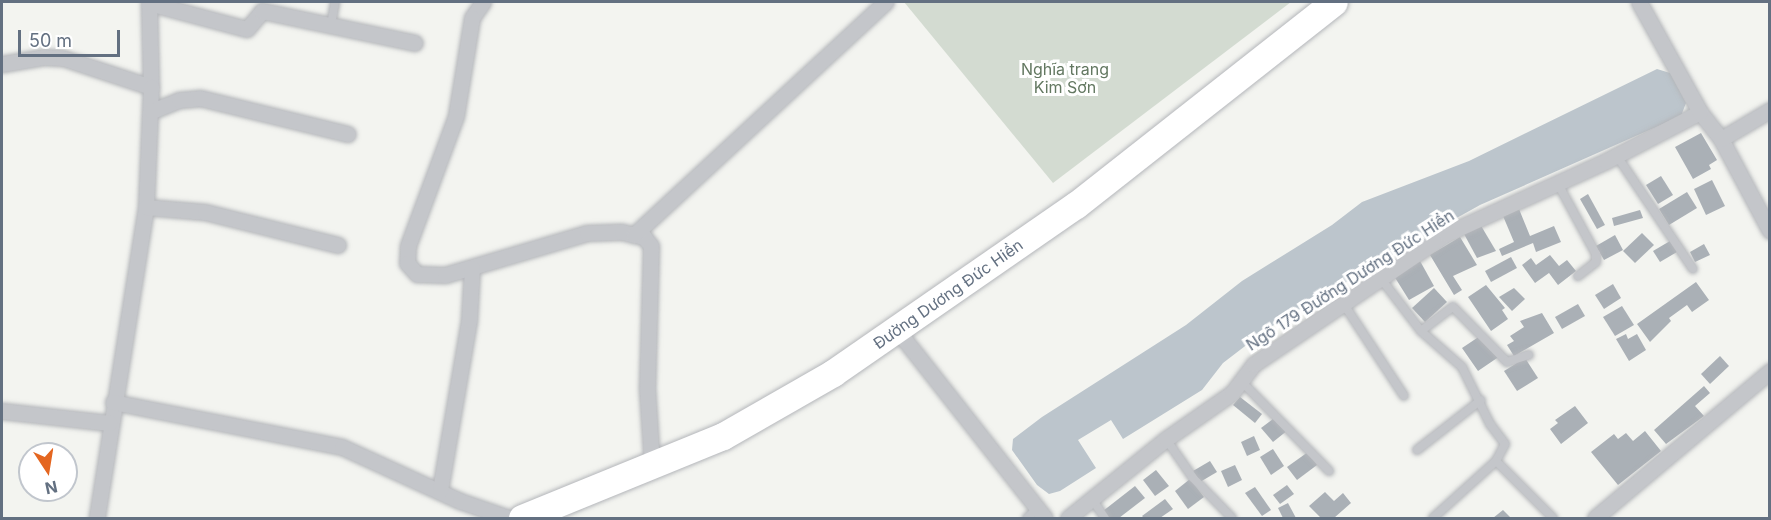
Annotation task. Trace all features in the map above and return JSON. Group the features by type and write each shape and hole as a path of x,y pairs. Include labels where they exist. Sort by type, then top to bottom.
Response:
{"highway":[{"name":"Đường Dương Đức Hiền","path":"522,519 723,436 833,373 1076,205 1334,2"}],"street":[{"path":"97,519 109,423 146,207 152,111 149,2 247,29 262,11 415,43"},
{"path":"483,2 472,18 456,116 408,246 407,263 417,274 445,275 587,233 634,234 644,237 651,246 647,388 651,465"},
{"path":"634,234 886,2"},
{"path":"1638,2 1700,112 1721,139 1770,231"},
{"path":"2,64 44,57 63,58 151,87"},
{"path":"152,111 179,100 200,98 348,134"},
{"path":"1721,139 1770,110"},
{"name":"Ngõ 179 Đường Dương Đức Hiền","path":"1068,519 1166,439 1232,393 1254,364 1343,303 1382,280 1446,234 1617,156 1700,112"},
{"path":"146,207 205,212 338,244"},
{"path":"440,490 469,320 472,268"},
{"path":"897,330 1036,516"},
{"path":"1595,519 1770,371"},
{"path":"113,402 342,447 509,519"},
{"path":"2,411 109,423"}],"lane":[{"path":"331,25 335,2"},
{"path":"1617,156 1693,269"},
{"path":"1557,182 1596,254 1596,262 1578,276"},
{"path":"1382,280 1420,331 1462,367 1490,424 1505,444 1496,461 1433,519"},
{"path":"1343,303 1404,396"},
{"path":"1420,331 1453,307 1507,362 1529,355"},
{"path":"1241,381 1297,434 1329,471"},
{"path":"1417,450 1480,400"},
{"path":"1166,439 1193,478 1232,519"},
{"path":"1496,461 1553,519"},
{"path":"1092,499 1105,519"}],"green space":[{"name":"Nghĩa trang Kim Sơn","path":"904,2 1291,2 1053,183"}],"shaded area":[{"path":"1657,69 1670,73 1686,103 1681,116 1480,205 1419,239 1266,330 1223,363 1202,390 1123,439 1111,420 1078,440 1096,468 1060,491 1049,494 1037,485 1012,450 1013,439 1042,417 1186,325 1242,281 1332,225 1362,202 1469,161"}],"building":[{"path":"1701,133 1717,160 1709,165 1711,169 1693,179 1675,147"},
{"path":"1661,176 1673,195 1658,204 1646,185"},
{"path":"1712,180 1725,206 1706,215 1694,189"},
{"path":"1687,192 1697,208 1669,225 1659,209"},
{"path":"1588,194 1605,225 1597,229 1580,199"},
{"path":"1519,209 1530,236 1554,226 1561,242 1536,252 1533,243 1502,256 1499,249 1514,242 1503,216"},
{"path":"1640,210 1643,218 1614,226 1612,218"},
{"path":"1480,224 1496,251 1477,258 1464,234"},
{"path":"1642,233 1654,245 1635,263 1623,251"},
{"path":"1615,235 1623,250 1604,260 1596,246"},
{"path":"1460,237 1477,265 1453,276 1462,290 1454,295 1430,255"},
{"path":"1670,241 1677,252 1660,262 1653,251"},
{"path":"1704,244 1710,255 1695,262 1690,252"},
{"path":"1550,255 1559,266 1567,260 1576,271 1558,285 1549,273 1535,283 1522,265 1531,258 1536,265"},
{"path":"1511,257 1517,268 1491,282 1485,271"},
{"path":"1420,261 1434,286 1409,300 1394,276"},
{"path":"1696,282 1709,300 1692,312 1687,305 1669,318 1671,321 1650,342 1637,324"},
{"path":"1613,284 1621,298 1604,309 1595,295"},
{"path":"1486,285 1505,308 1502,310 1508,319 1491,331 1468,297"},
{"path":"1434,288 1447,302 1425,322 1412,308"},
{"path":"1514,288 1525,299 1512,311 1499,297"},
{"path":"1578,304 1585,316 1562,329 1555,317"},
{"path":"1622,306 1634,325 1615,336 1603,317"},
{"path":"1542,313 1554,333 1514,356 1507,345 1514,341 1510,336 1524,327 1520,321"},
{"path":"1626,334 1628,339 1637,334 1646,350 1629,361 1616,339"},
{"path":"1480,336 1491,351 1495,349 1500,356 1478,371 1462,348"},
{"path":"1720,356 1729,366 1710,384 1701,374"},
{"path":"1525,358 1538,378 1517,391 1504,371"},
{"path":"1704,386 1710,393 1695,406 1704,416 1666,444 1654,430"},
{"path":"1240,397 1262,414 1255,423 1233,405"},
{"path":"1575,406 1588,423 1561,444 1550,429 1558,423 1555,420"},
{"path":"1277,416 1288,430 1273,442 1261,428"},
{"path":"1645,431 1661,451 1618,485 1591,452 1614,434 1618,439 1626,433 1633,441"},
{"path":"1254,436 1260,450 1247,456 1241,442"},
{"path":"1273,449 1284,466 1271,475 1260,457"},
{"path":"1308,452 1317,465 1297,480 1287,467"},
{"path":"1210,461 1217,472 1200,482 1193,471"},
{"path":"1235,465 1242,480 1228,487 1221,471"},
{"path":"1156,470 1169,486 1155,496 1143,480"},
{"path":"1190,479 1204,497 1188,509 1175,491"},
{"path":"1287,485 1294,494 1280,504 1273,495"},
{"path":"1135,486 1145,498 1119,518 1109,518 1103,511"},
{"path":"1255,487 1271,510 1262,516 1245,493"},
{"path":"1325,492 1334,501 1343,493 1351,503 1334,518 1321,518 1309,506"},
{"path":"1165,499 1173,509 1160,518 1142,516"},
{"path":"1288,503 1296,518 1283,518 1278,508"},
{"path":"1503,510 1511,518 1493,518"}]}
